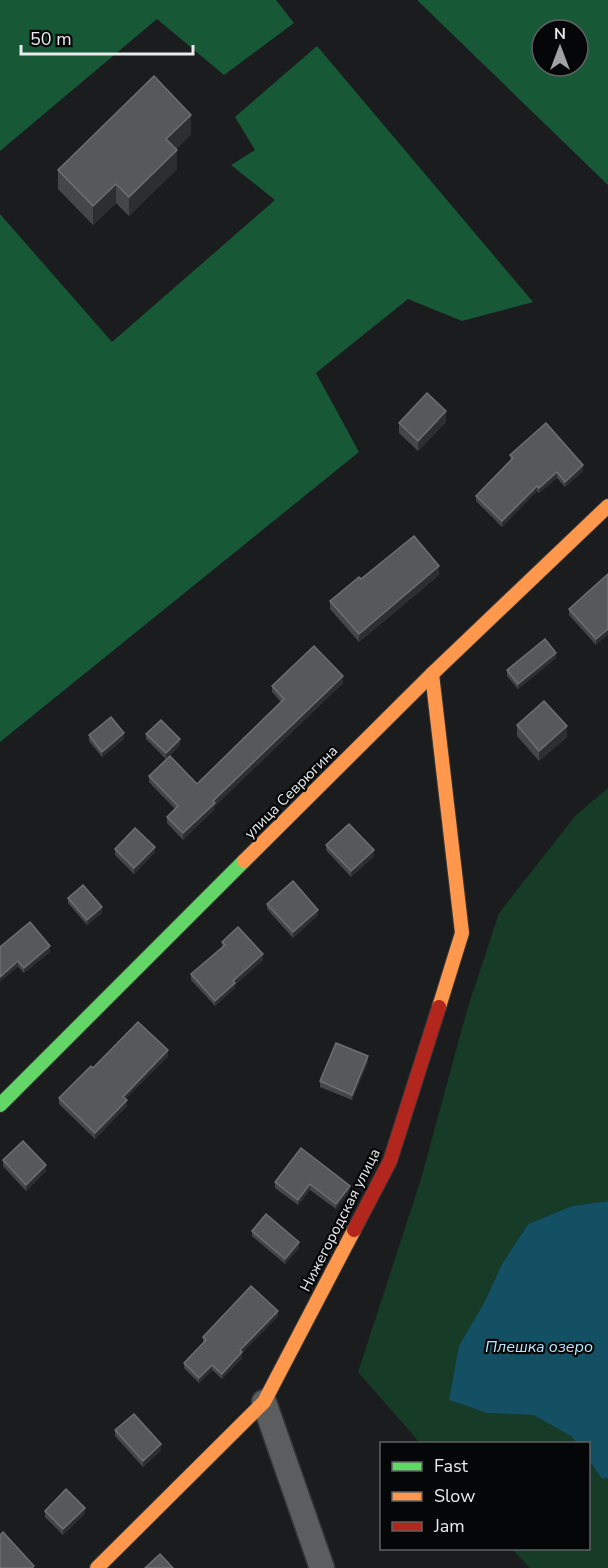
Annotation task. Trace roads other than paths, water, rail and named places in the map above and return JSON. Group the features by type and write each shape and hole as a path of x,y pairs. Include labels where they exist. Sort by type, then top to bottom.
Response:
{"street":[{"name":"улица Севрюгина","path":"0,1105 432,674 608,506"},
{"name":"Нижегородская улица","path":"97,1568 264,1402 390,1161 462,933 432,674"},
{"path":"264,1402 322,1568"}],"water":[{"name":"Плешка озеро","path":"608,1201 608,1478 602,1479 590,1461 590,1442 576,1442 571,1436 533,1415 487,1413 449,1400 459,1346 484,1303 502,1264 528,1224 572,1206"}]}
